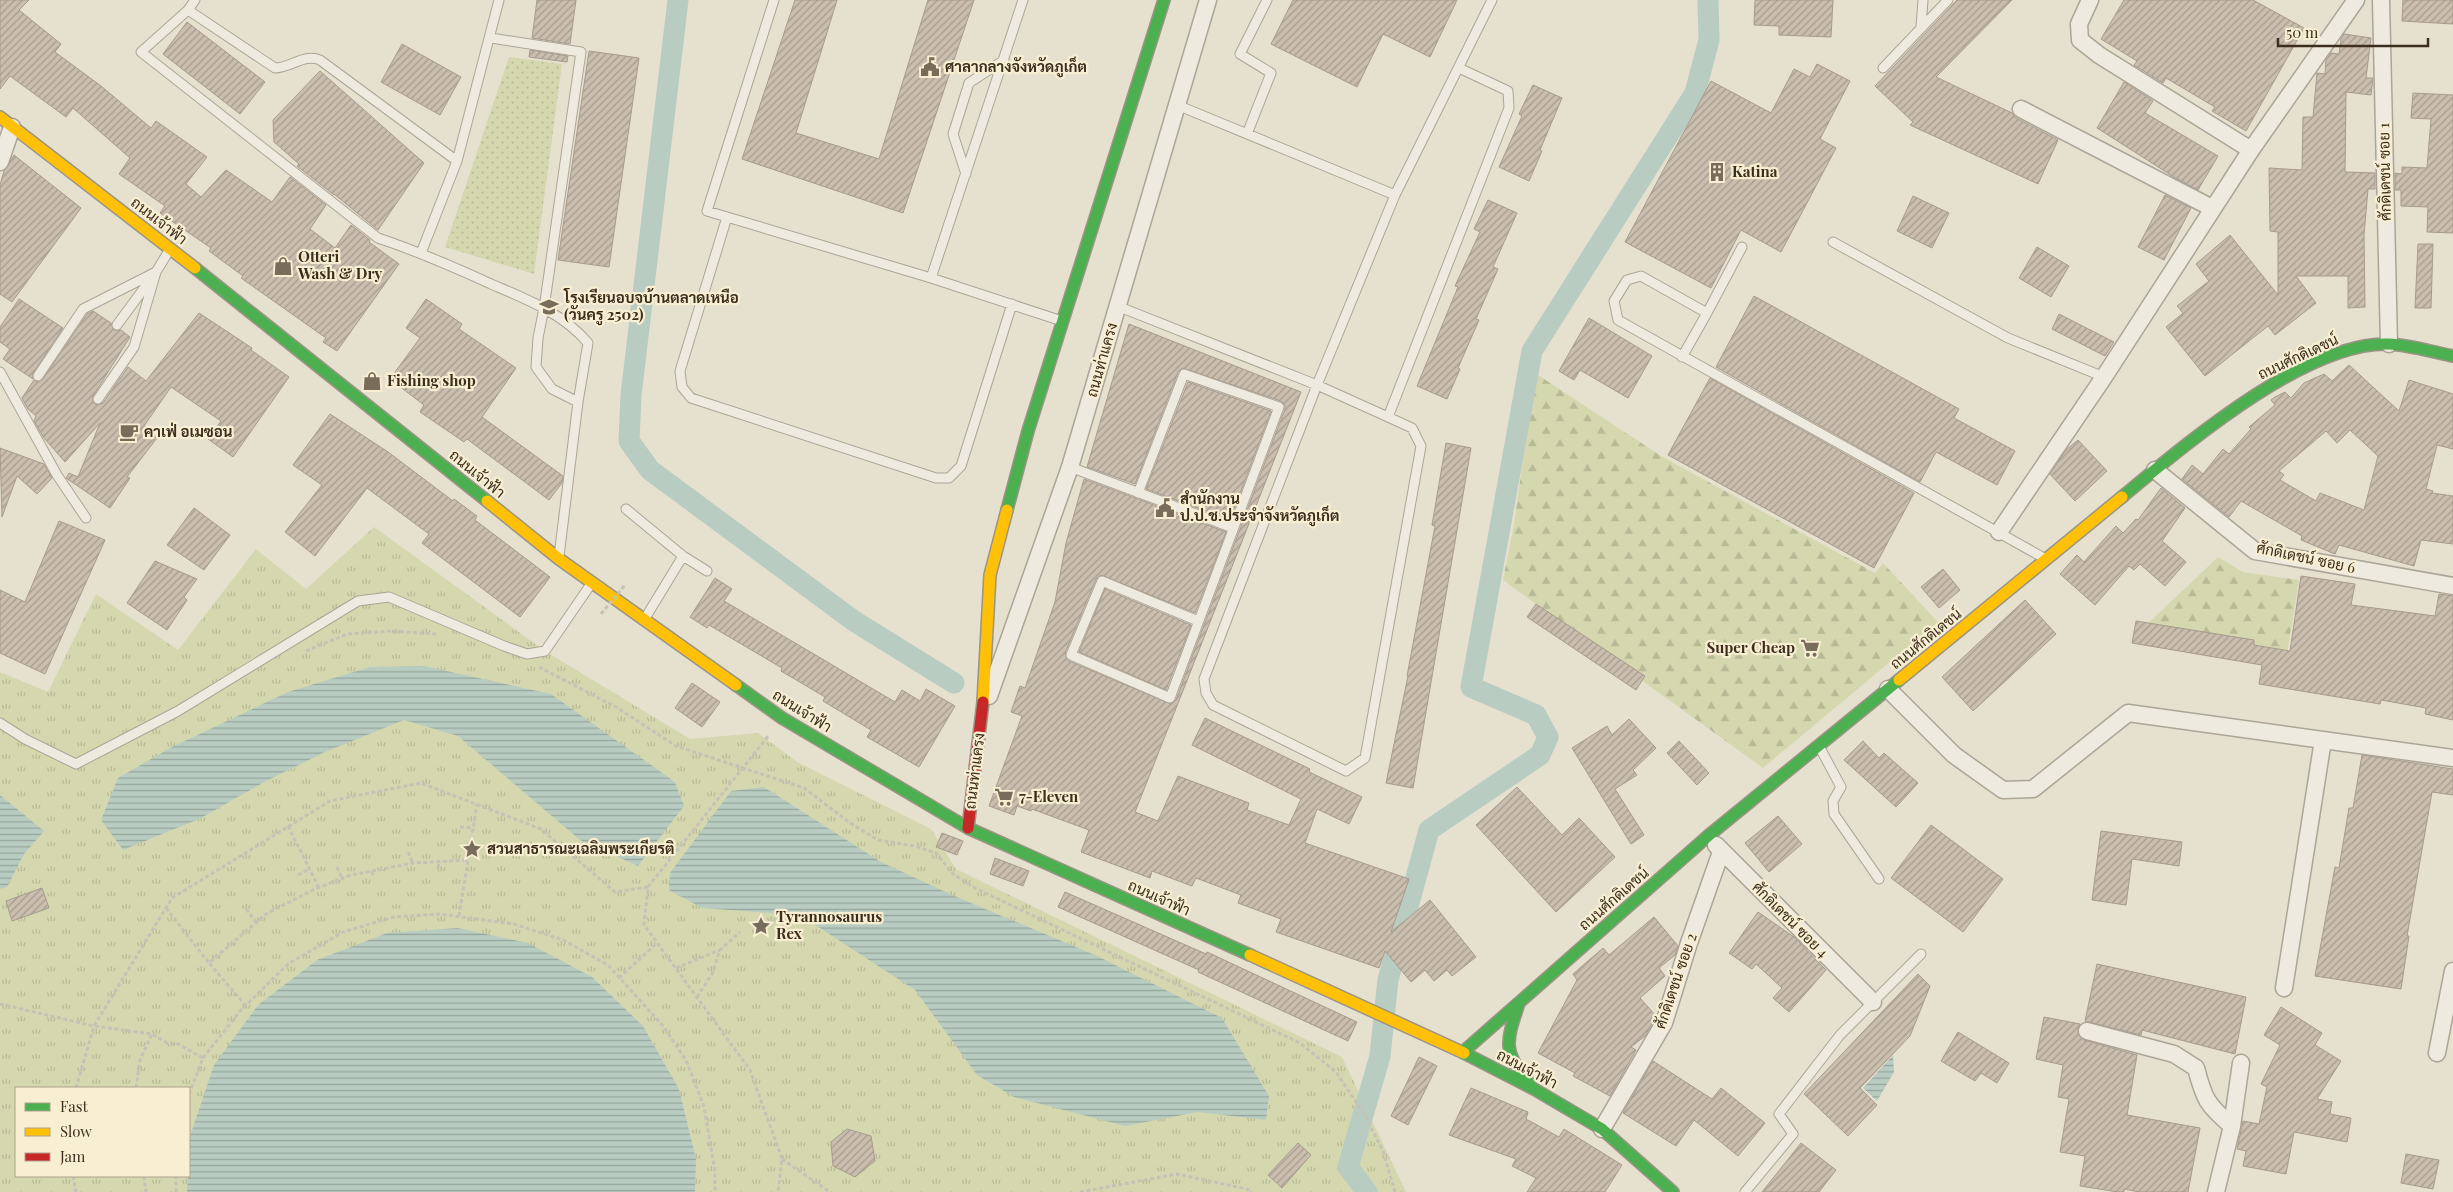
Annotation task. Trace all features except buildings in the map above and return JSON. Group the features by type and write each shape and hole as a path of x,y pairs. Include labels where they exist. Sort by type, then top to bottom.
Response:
{"main road":[{"name":"ถนนท่าแครง","path":"968,828 982,715 990,575 1028,431 1064,322 1161,1"},
{"name":"ถนนเจ้าฟ้า","path":"6,122 170,248 559,559 782,718 968,828 1463,1052 1534,1089 1602,1129 1673,1192"},
{"name":"ถนนศักดิเดชน์","path":"1463,1052 1708,836 2155,470 2268,385 2332,355 2356,348 2389,344 2453,356"},
{"path":"1520,1002 1510,1030 1509,1050 1512,1062 1534,1089"}],"street":[{"name":"ถนนท่าแครง","path":"982,715 1070,467 1208,0"},
{"path":"2090,0 2079,24 2080,40 2099,55 2251,150"},
{"path":"1999,532 2104,377 2212,208 2356,0"},
{"name":"ศักดิเดชน์ ซอย 1","path":"2381,0 2389,344"},
{"path":"2021,109 2212,208"},
{"path":"0,162 6,122"},
{"name":"ศักดิเดชน์ ซอย 6","path":"2155,470 2255,550 2453,586"},
{"path":"1888,689 1954,754 2003,790 2033,789 2128,713 2453,758"},
{"path":"2284,988 2323,740"},
{"name":"ศักดิเดชน์ ซอย 4","path":"1708,836 1721,852 1873,1002"},
{"name":"ศักดิเดชน์ ซอย 2","path":"1602,1129 1664,1023 1689,943 1721,852"},
{"path":"2437,1053 2453,971"},
{"path":"2087,1031 2174,1054 2196,1068 2200,1084 2210,1108 2232,1126"},
{"path":"2216,1192 2232,1126 2241,1063"}],"lane":[{"path":"196,0 188,10 141,52 378,238 421,253 544,308 579,331 588,343 578,402 559,559"},
{"path":"421,253 457,161 491,38 499,0"},
{"path":"774,0 707,211 931,278 1064,322"},
{"path":"931,278 1023,0"},
{"path":"1246,134 1271,73 1240,54 1267,0"},
{"path":"1117,306 1317,385 1412,428 1421,446 1365,758 1346,771 1213,705 1206,693 1204,679 1317,385 1395,195 1492,0"},
{"path":"1921,27 1923,0"},
{"path":"1883,68 1948,0"},
{"path":"188,10 275,68 285,68 313,57 320,60 457,161"},
{"path":"491,38 580,52 544,308 538,338 536,367 552,389 578,402"},
{"path":"966,174 953,134 969,83 1004,59"},
{"path":"1388,417 1509,108 1508,91 1459,68"},
{"path":"1177,106 1395,195"},
{"path":"727,217 680,371 682,388 692,398 936,478 949,478 962,466 1012,304"},
{"path":"1833,242 2008,338 2104,377"},
{"path":"1682,357 1742,247"},
{"path":"117,324 156,272 170,248"},
{"path":"38,376 83,309 156,272"},
{"path":"98,399 134,347 156,272"},
{"path":"1707,312 1641,276 1628,280 1614,301 1618,320 2047,559"},
{"path":"0,372 57,476 86,518"},
{"path":"1138,493 1184,374 1279,407 1170,698 1071,655 1102,581 1198,621"},
{"path":"1070,467 1233,528"},
{"path":"626,509 683,556 707,571"},
{"path":"644,620 683,556"},
{"path":"0,723 25,739 76,764 178,711 358,601 389,597 527,654 544,651 591,583"},
{"path":"1819,746 1842,787 1833,801 1834,814 1879,880"},
{"path":"1745,1192 1793,1134 1779,1114 1840,1035 1921,954"}],"path":[{"path":"601,614 625,585"},
{"path":"303,652 348,634 391,631 440,634"},
{"path":"538,667 616,707 676,746 742,770 804,788 850,823 878,840 915,846 936,853 953,874 975,888 1300,1043 1336,1072 1364,1114 1383,1151 1395,1192"},
{"path":"778,1192 782,1159 750,1070 644,924 648,887 782,718"},
{"path":"76,1087 94,1026 172,898 330,801 421,782 541,829 615,892 648,887"},
{"path":"459,916 477,804"},
{"path":"288,826 318,888"},
{"path":"460,827 473,828"},
{"path":"408,852 413,863"},
{"path":"209,963 256,922 318,888 342,878 413,863 468,860"},
{"path":"438,862 438,868"},
{"path":"337,867 342,878"},
{"path":"298,875 309,869"},
{"path":"372,871 373,876"},
{"path":"166,908 246,1006"},
{"path":"246,909 256,922"},
{"path":"190,1092 204,1058 246,1006 288,964 344,932 394,917 439,914 514,924 563,940 608,965 663,1026 686,1060 704,1107 715,1171 715,1192"},
{"path":"676,968 720,950 740,932"},
{"path":"619,978 657,943"},
{"path":"697,998 712,974 720,950"},
{"path":"0,1004 94,1026 152,1034 167,1043 178,1044 204,1058"},
{"path":"136,1087 140,1060 152,1034"},
{"path":"782,1159 830,1192"},
{"path":"1080,1192 1177,1174 1247,1189 1251,1192"},
{"path":"73,1177 76,1192"},
{"path":"144,1177 146,1192"},
{"path":"176,1177 176,1192"}],"green space":[{"path":"509,57 562,64 534,274 445,247"},
{"path":"1535,373 1661,456 1875,573 1883,563 1938,622 1763,768 1503,580 1514,524"},
{"name":"สวนสาธารณะเฉลิมพระเกียรติ","path":"374,527 545,651 690,739 758,733 797,762 931,829 956,869 1342,1057 1406,1192 0,1192 0,672 48,692 96,594 178,650 256,549 306,589"},
{"path":"2218,557 2243,572 2299,580 2287,654 2138,633"}],"shaded area":[{"path":"424,666 551,694 675,782 684,806 638,866 580,840 458,736 404,720 325,752 268,780 199,819 123,850 101,820 118,778 172,747 288,692 370,667"},
{"path":"764,787 881,862 952,895 1095,955 1222,1018 1269,1096 1266,1120 1198,1112 1125,1126 1014,1097 977,1075 915,990 800,915 702,908 669,890 670,873 731,791"},
{"path":"0,795 44,831 24,854 7,887 0,889"},
{"path":"458,928 528,943 592,977 643,1026 679,1089 696,1159 695,1192 187,1192 188,1177 190,1177 190,1136 214,1065 258,1005 317,960 387,933"},
{"path":"1893,1055 1894,1072 1877,1101 1863,1088"}],"waterway":[{"path":"678,0 631,395 629,441 650,470 854,621 954,683"},
{"path":"1367,1192 1348,1167 1380,1056 1388,980 1429,830 1540,755 1548,737 1536,715 1471,687 1532,351 1695,93 1709,40 1708,0"}],"traffic: fast":[{"path":"1007,510 1028,431 1164,0"},
{"path":"195,268 487,501"},
{"path":"2122,497 2212,425 2248,400 2285,377 2321,359 2356,348 2389,344 2453,356"},
{"path":"1463,1052 1708,836 1899,680"},
{"path":"736,685 782,718 968,828 1250,955"},
{"path":"1519,1003 1511,1028 1509,1046 1515,1063 1530,1084"},
{"path":"1464,1053 1534,1089 1602,1129 1673,1192"}],"traffic: slow":[{"path":"0,117 195,268"},
{"path":"1899,680 2122,497"},
{"path":"487,501 559,559 736,685"},
{"path":"983,702 990,575 1007,510"},
{"path":"1250,955 1464,1053"}],"traffic: jam":[{"path":"968,828 983,702"}],"place":[{"name":"ศาลากลางจังหวัดภูเก็ต","path":"930,67"},
{"name":"Katina","path":"1717,172"},
{"name":"Otteri Wash & Dry","path":"283,266"},
{"name":"โรงเรียนอบจบ้านตลาดเหนือ (วันครู 2502)","path":"549,307"},
{"name":"Fishing shop","path":"372,381"},
{"name":"คาเฟ่ อเมซอน","path":"129,432"},
{"name":"สำนักงาน ป.ป.ช.ประจำจังหวัดภูเก็ต","path":"1165,508"},
{"name":"Super Cheap","path":"1810,648"},
{"name":"7-Eleven","path":"1004,797"},
{"name":"สวนสาธารณะเฉลิมพระเกียรติ","path":"472,849"},
{"name":"Tyrannosaurus Rex","path":"761,926"}]}
